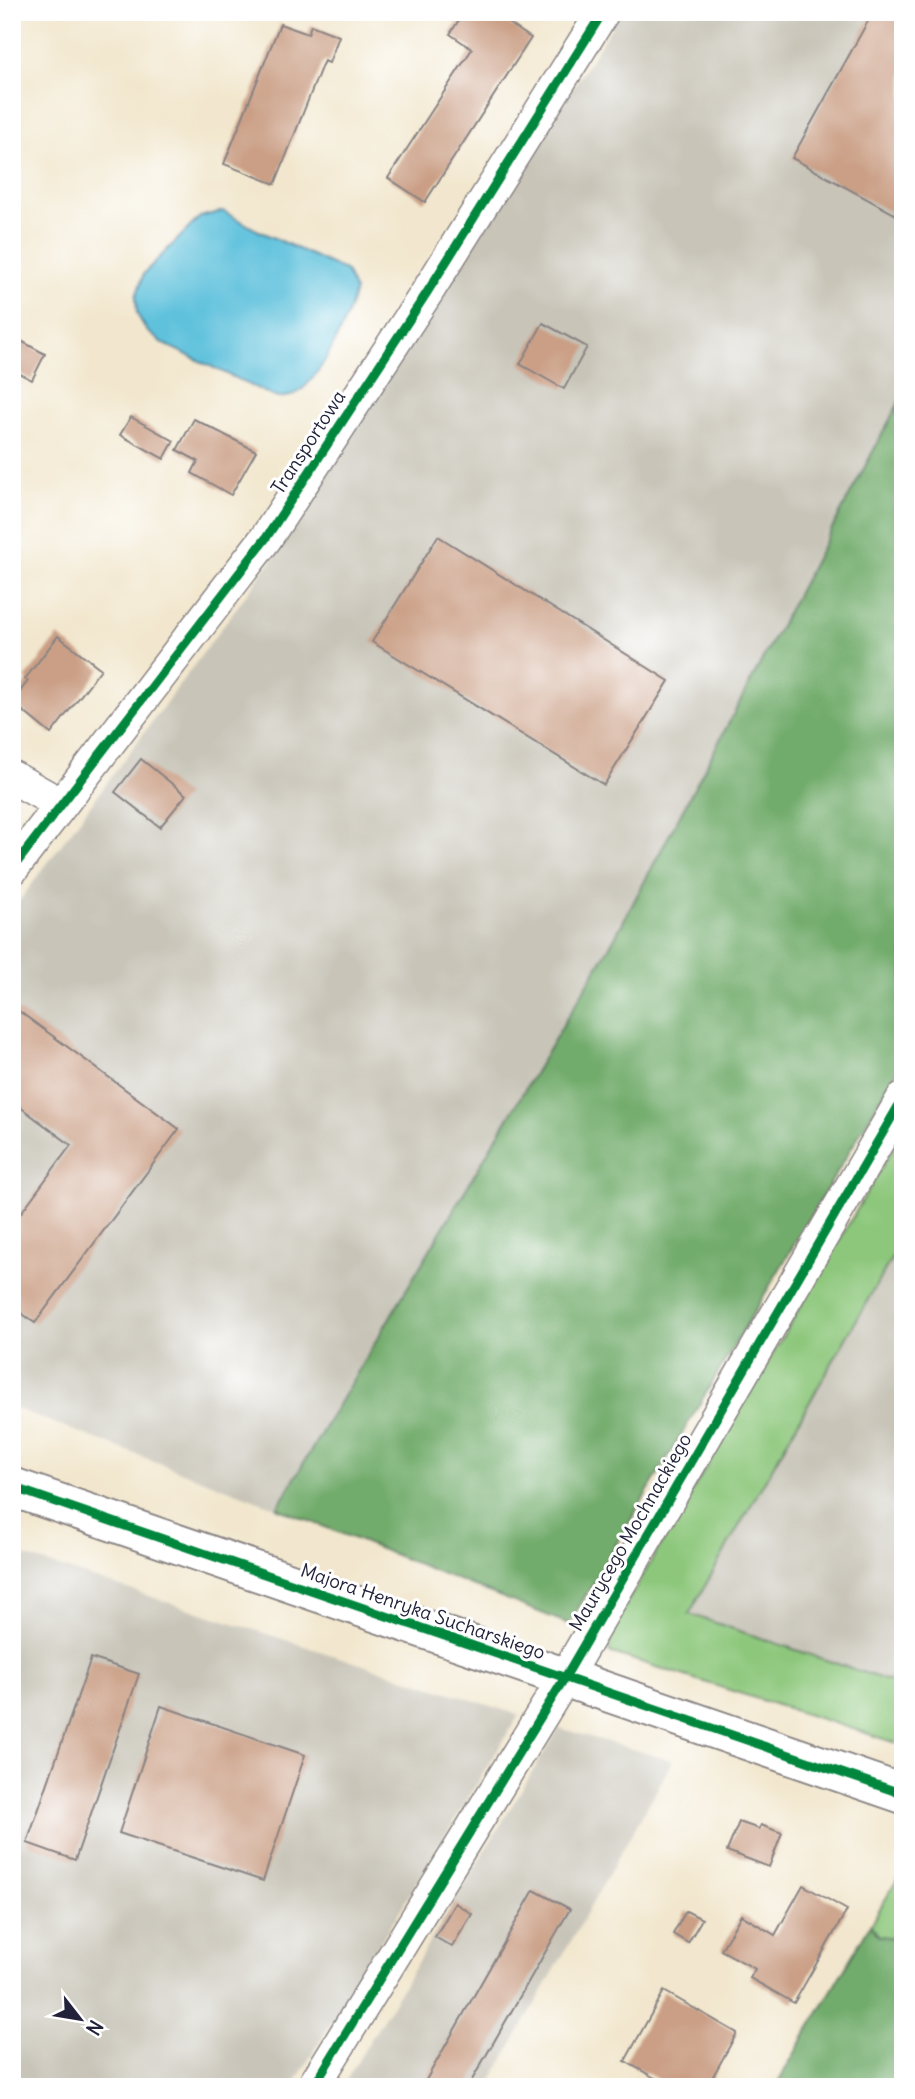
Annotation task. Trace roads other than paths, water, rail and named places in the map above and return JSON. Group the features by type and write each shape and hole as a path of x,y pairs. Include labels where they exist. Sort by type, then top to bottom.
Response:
{"street":[{"name":"Transportowa","path":"12,869 266,538 426,294 603,12"},
{"path":"12,777 60,804"},
{"name":"Maurycego Mochnackiego","path":"313,2087 564,1679 903,1098"},
{"name":"Majora Henryka Sucharskiego","path":"12,1487 903,1794"}],"water":[{"path":"223,211 257,230 346,271 355,291 332,349 323,364 303,388 291,396 277,398 162,343 147,331 137,314 136,297 144,273 200,217"}]}
